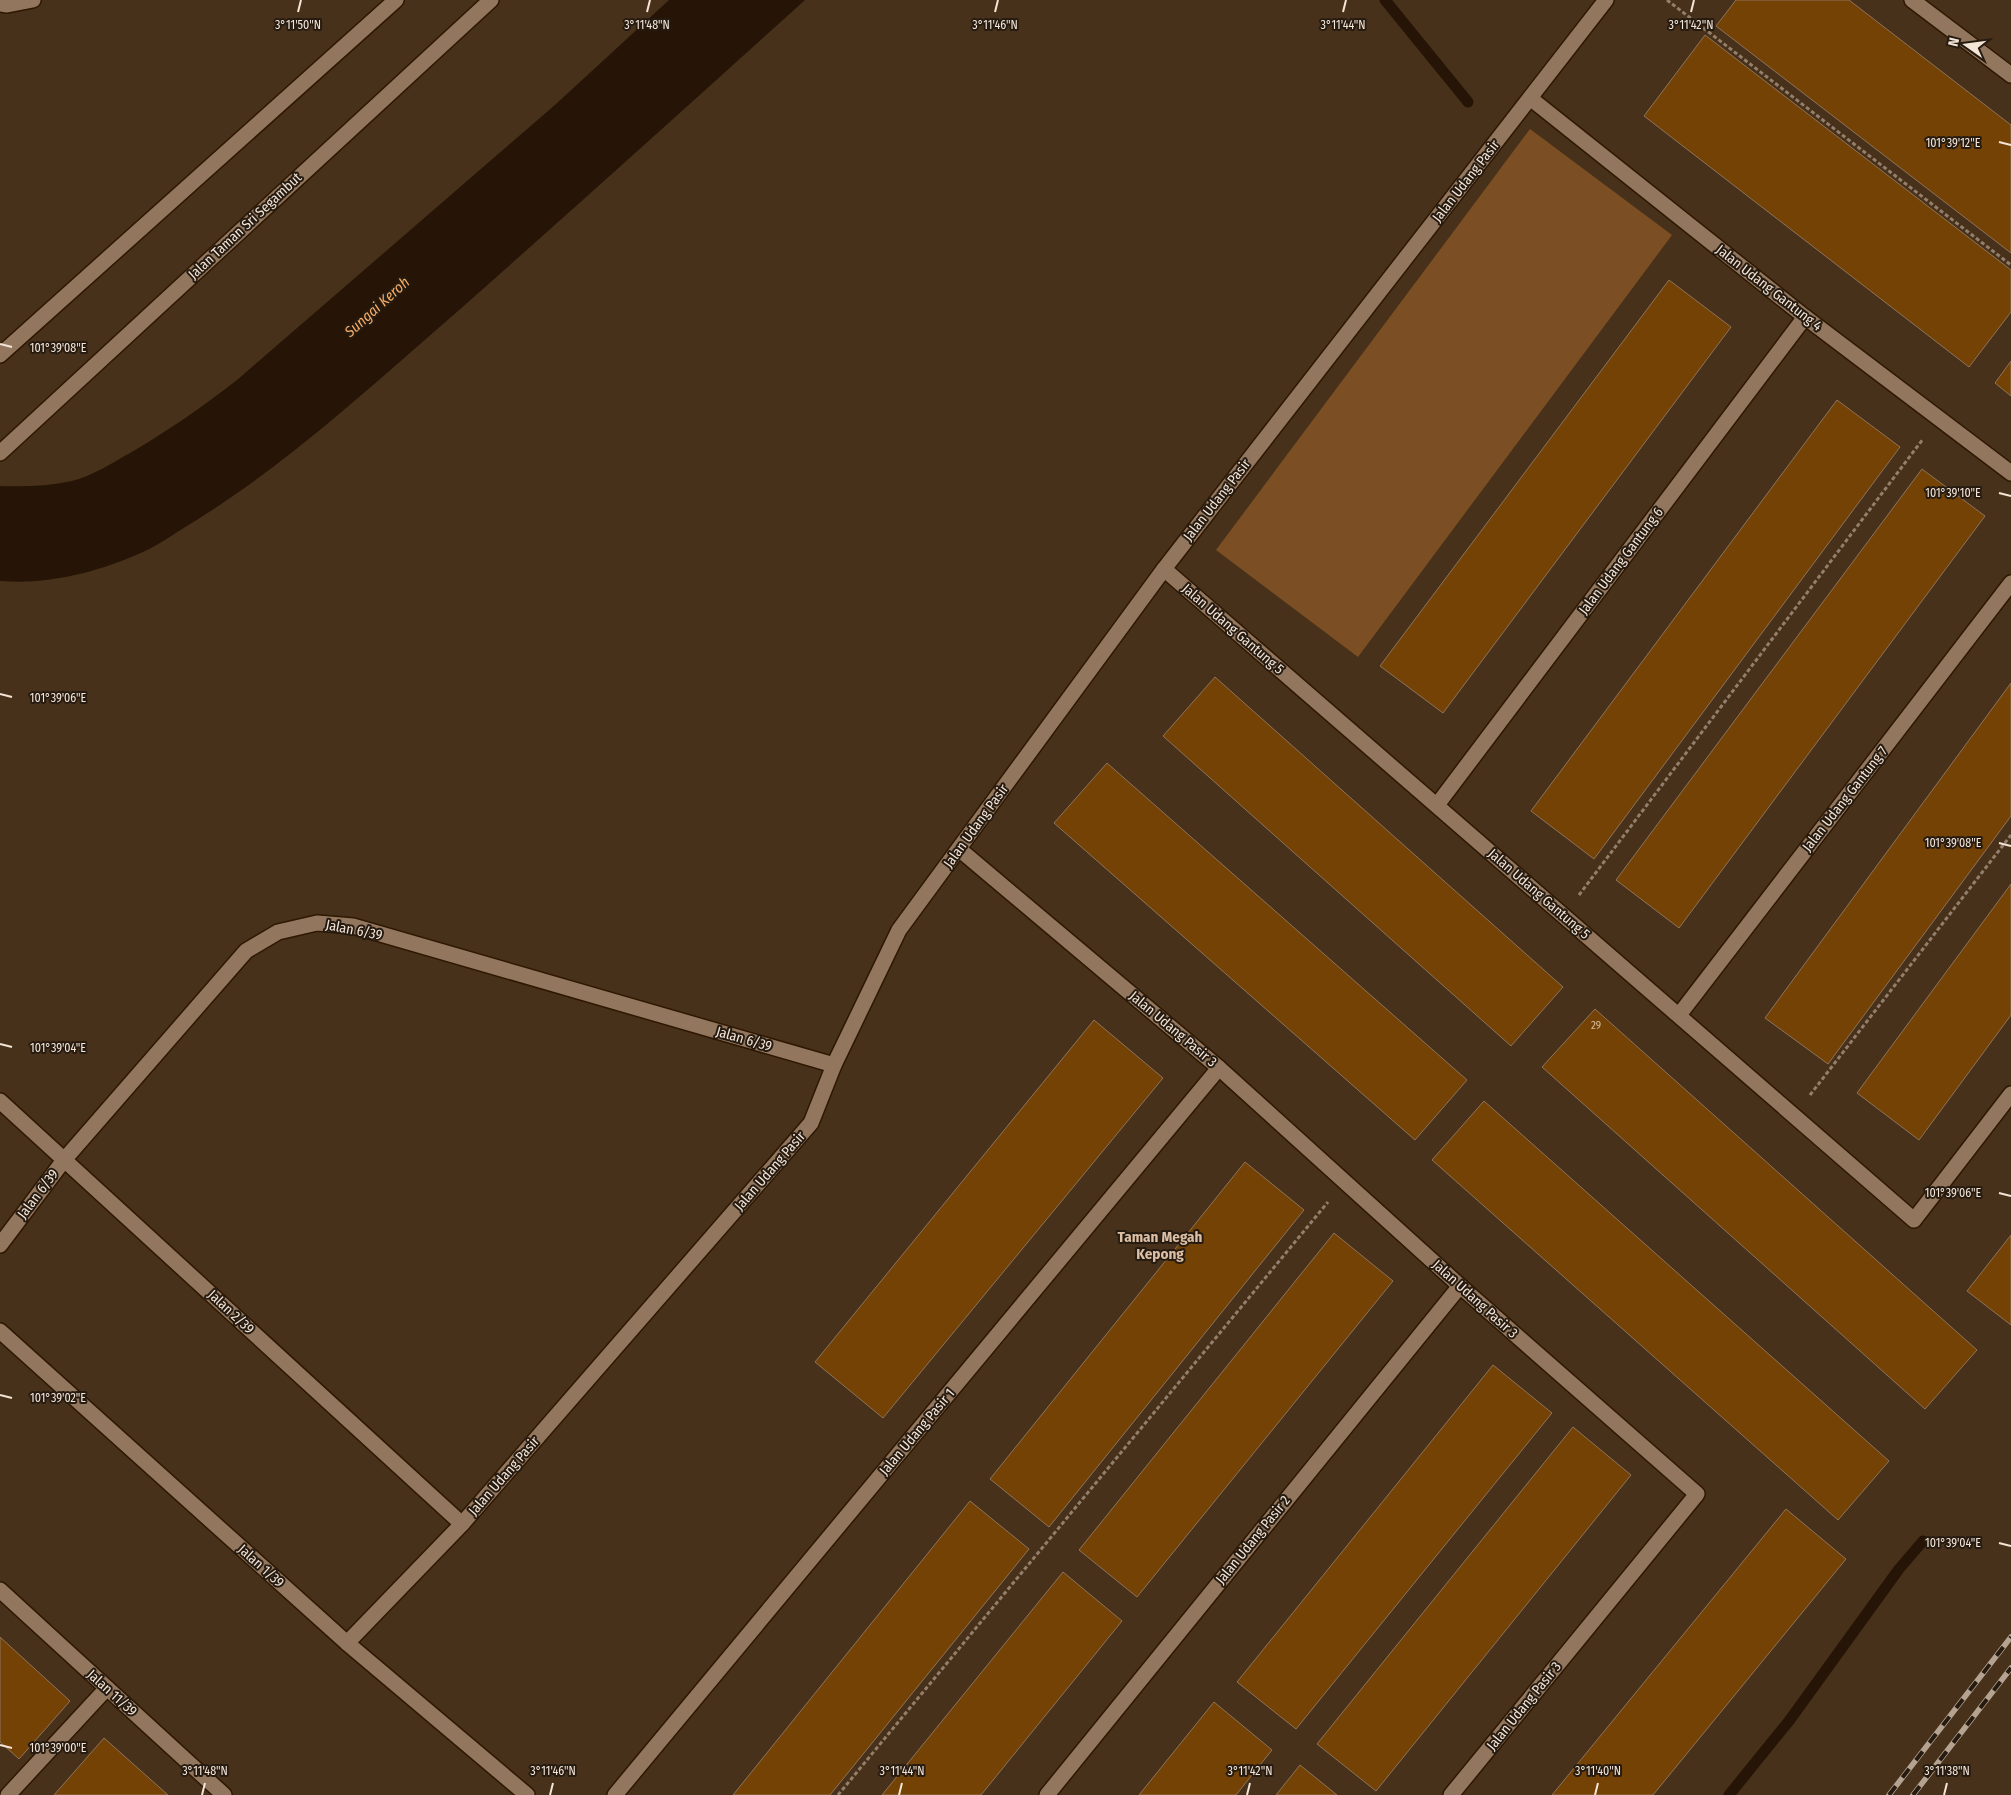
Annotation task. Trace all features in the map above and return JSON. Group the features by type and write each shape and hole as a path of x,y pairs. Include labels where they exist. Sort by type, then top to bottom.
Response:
{"street":[{"path":"0,4 7,5 33,0"},
{"path":"0,355 396,0"},
{"name":"Jalan Taman Sri Segambut","path":"0,453 491,0"},
{"name":"Jalan Udang Pasir","path":"347,1644 462,1524 811,1123 834,1065 899,930 1164,569 1606,0"},
{"path":"1912,0 2011,76"},
{"name":"Jalan Udang Gantung 4","path":"1530,98 1805,318 2011,473"},
{"name":"Jalan Udang Gantung 6","path":"1437,805 1805,318"},
{"name":"Jalan Udang Gantung 5","path":"1164,569 1914,1220 2011,1094"},
{"name":"Jalan Udang Gantung 7","path":"1679,1015 2011,583"},
{"name":"Jalan Udang Pasir 3","path":"959,849 1219,1068 1460,1286 1698,1494 1451,1795"},
{"name":"Jalan 6/39","path":"0,1245 64,1160 246,952 278,932 317,923 353,926 834,1065"},
{"name":"Jalan Udang Pasir 1","path":"615,1795 1219,1068"},
{"name":"Jalan 2/39","path":"0,1101 462,1524"},
{"name":"Jalan Udang Pasir 2","path":"1047,1795 1460,1286"},
{"name":"Jalan 1/39","path":"0,1331 347,1644 527,1795"},
{"name":"Jalan 11/39","path":"0,1590 224,1795"},
{"path":"8,1795 107,1688"}],"path":[{"path":"1667,0 2011,265"},
{"path":"1564,915 1939,419"},
{"path":"1794,1115 2011,835"},
{"path":"838,1795 1345,1181"}],"shaded area":[{"path":"1530,129 1672,235 1358,657 1216,550"}],"water":[{"name":"Sungai Keroh","path":"669,0 805,0 560,221 411,352 280,462 224,502 150,549 109,566 73,576 36,581 0,581 0,486 54,484 87,476 144,445 211,400 237,380 556,104"}],"building":[{"path":"1736,0 1849,0 2011,125 2011,253 1716,26"},
{"path":"1705,35 2011,270 2011,312 1969,367 1644,116"},
{"path":"1669,280 1731,327 1443,713 1380,666"},
{"path":"2011,361 2011,396 1995,383"},
{"path":"1837,400 1900,447 1594,859 1531,811"},
{"path":"1922,469 1985,516 1679,928 1616,880"},
{"path":"1215,677 1563,987 1511,1046 1163,736"},
{"path":"2011,683 2011,816 1828,1064 1765,1018"},
{"path":"1107,763 1467,1080 1415,1140 1054,823"},
{"path":"2011,884 2011,1015 1919,1140 1857,1093"},
{"path":"1595,1009 1977,1350 1925,1409 1542,1067"},
{"path":"1094,1020 1163,1078 883,1418 815,1362"},
{"path":"1484,1101 1889,1461 1838,1520 1432,1160"},
{"path":"1245,1162 1304,1210 1049,1527 990,1479"},
{"path":"1334,1233 1393,1281 1137,1597 1079,1550"},
{"path":"2011,1235 2011,1325 1967,1291"},
{"path":"1493,1365 1552,1413 1296,1729 1237,1682"},
{"path":"1573,1427 1631,1475 1376,1791 1317,1744"},
{"path":"970,1501 1029,1549 830,1795 733,1795"},
{"path":"1786,1509 1846,1559 1653,1795 1552,1795"},
{"path":"1063,1572 1122,1621 981,1795 882,1795"},
{"path":"0,1637 70,1701 19,1759 0,1742"},
{"path":"1214,1702 1272,1750 1236,1795 1139,1795"},
{"path":"104,1738 168,1795 54,1795"},
{"path":"1300,1765 1337,1795 1276,1795"}],"waterway":[{"path":"1385,0 1468,102"},
{"path":"1729,1795 1789,1721 1899,1569 1923,1541"}],"railway":[{"path":"1889,1795 2011,1637"},
{"path":"1913,1795 2011,1668"}],"district":[{"name":"Taman Megah Kepong","path":"1160,1246"}]}
